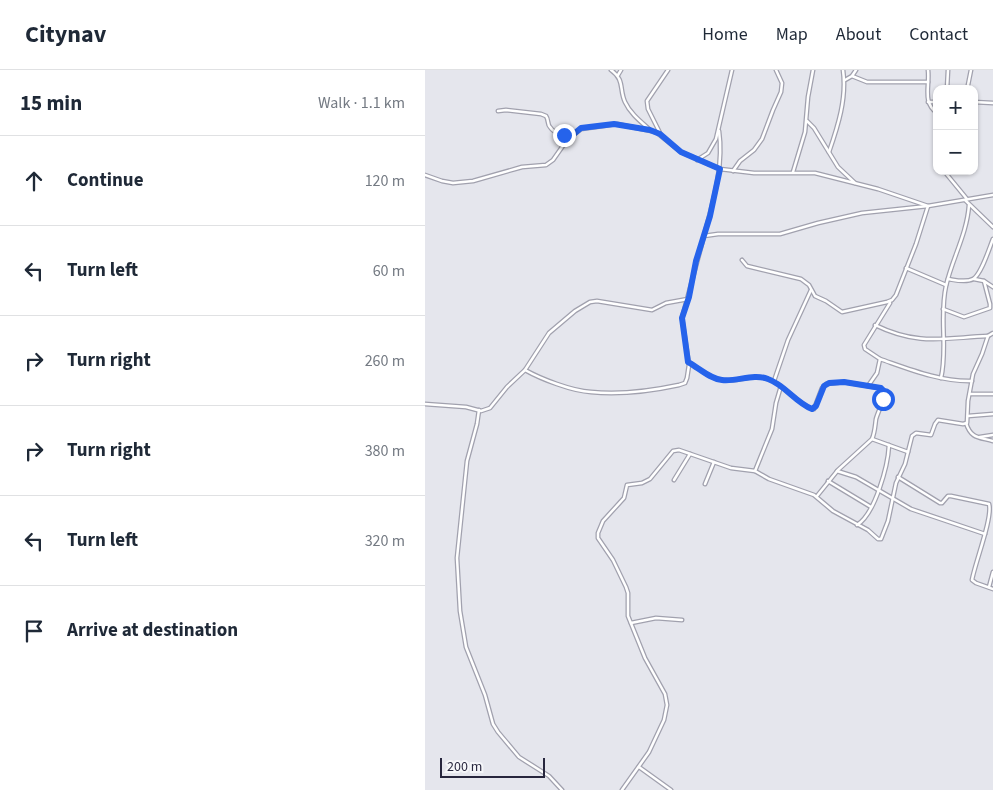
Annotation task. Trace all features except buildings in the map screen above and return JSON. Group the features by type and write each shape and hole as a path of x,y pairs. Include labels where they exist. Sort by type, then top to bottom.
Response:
{"street":[{"path":"611,70 618,75 625,103 650,130"},
{"path":"618,75 621,70"},
{"path":"660,134 653,122 647,101 668,70"},
{"path":"697,160 708,153 719,131 732,70"},
{"path":"733,171 740,161 754,150 762,139 781,94 782,83 777,70"},
{"path":"793,172 805,132 807,97 813,70"},
{"path":"829,152 840,118 844,80 843,70"},
{"path":"844,80 852,76 856,70"},
{"path":"928,70 928,102 933,110"},
{"path":"947,85 948,70"},
{"path":"968,85 971,70"},
{"path":"852,76 867,82 929,82"},
{"path":"928,102 933,102"},
{"path":"978,102 993,103"},
{"path":"498,111 507,110 541,114 549,119 550,128 557,133 564,135 575,133"},
{"path":"807,121 814,128 838,167 856,184"},
{"path":"425,175 453,184 473,181 522,167 546,165 553,160 581,128 614,124 650,130 660,134 681,152 720,169 754,173 815,173 928,206"},
{"path":"525,370 579,391 590,392 632,392 685,383 688,362 682,318 720,169 719,131"},
{"path":"947,175 969,205 993,228"},
{"path":"704,236 718,234 780,234 796,228 861,213 928,206 993,195"},
{"path":"941,378 944,360 942,340 946,286 965,229 969,205"},
{"path":"928,206 896,295 875,325 864,347 880,359 941,378 962,382 972,381"},
{"path":"973,279 981,268 993,239"},
{"path":"742,260 747,266 801,278 815,296 842,312 890,301"},
{"path":"906,268 946,286"},
{"path":"948,279 967,281 973,279 984,281 993,287"},
{"path":"943,309 964,317 990,308 984,281"},
{"path":"774,381 788,340 811,290"},
{"path":"425,404 467,407 484,411 490,408 507,387 525,370 549,333 575,311 590,302 597,301 652,310 666,303 687,299"},
{"path":"875,325 903,336 942,340 988,336 993,333"},
{"path":"988,336 975,368 969,394 968,421 966,423 968,432 979,438 993,441"},
{"path":"868,386 877,373 880,359"},
{"path":"688,362 715,378 722,380 759,377 774,381 812,409 816,406 822,388 826,384 844,382 881,388 883,404 877,418 875,433 872,439 837,471 817,496"},
{"path":"755,471 772,429 781,386"},
{"path":"969,394 993,394"},
{"path":"479,410 467,461 457,558 460,611 467,647 493,724 498,732 519,757 549,776 563,790"},
{"path":"968,416 993,414"},
{"path":"622,790 649,752 661,728 666,713 667,700 645,658 631,623 627,611 628,593 626,587 613,560 599,542 598,533 608,515 625,498 627,485 642,483 650,479 673,451 679,450 736,469 755,471 769,479 817,496 833,511 868,530 878,539 881,539 888,521 892,499 905,464 912,436 916,433 931,435 935,424 939,420 966,423"},
{"path":"979,438 993,435"},
{"path":"872,439 908,452"},
{"path":"857,525 865,519 879,490 888,464 889,445"},
{"path":"675,480 690,454"},
{"path":"705,484 714,462"},
{"path":"837,471 856,477 892,499 920,512 985,534"},
{"path":"899,477 941,503 948,496 951,496 989,504 991,511 972,580 975,583 993,589"},
{"path":"828,481 871,507"},
{"path":"989,587 993,572"},
{"path":"631,623 656,618 682,620"},
{"path":"639,767 671,790"}],"route":[{"path":"564,135 575,133 581,128 614,124 650,130 660,134 681,152 720,169 710,216 696,261 689,297 682,318 688,362 715,378 722,380 759,377 774,381 812,409 816,406 822,388 829,383 844,382 865,387 881,388 883,390 883,399"}]}
